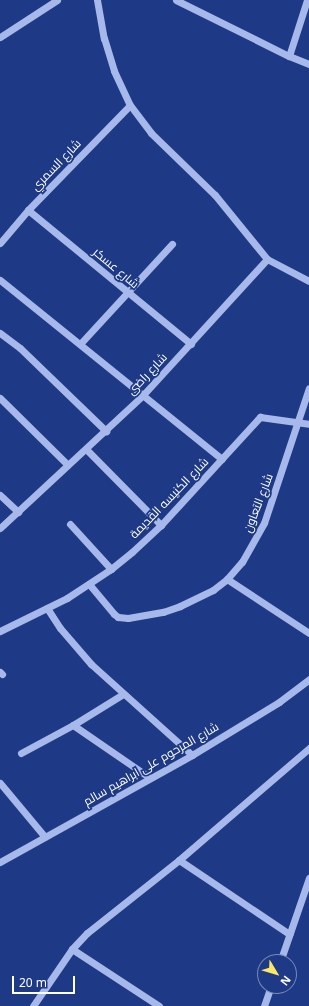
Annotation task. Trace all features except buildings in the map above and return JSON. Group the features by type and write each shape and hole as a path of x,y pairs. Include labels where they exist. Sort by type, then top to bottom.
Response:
{"street":[{"path":"0,37 57,0"},
{"path":"97,0 104,38 114,71 130,105 151,133 216,195 267,259 309,281"},
{"path":"176,0 288,56 309,64"},
{"path":"288,56 307,0"},
{"name":"شارع السمري","path":"0,243 28,210 130,105"},
{"name":"شارع عسكر","path":"28,210 190,344"},
{"path":"80,344 172,244"},
{"name":"شارع راضى","path":"0,528 143,395 267,259"},
{"path":"0,280 222,459"},
{"path":"0,333 20,348 106,431"},
{"name":"شارع التعاون","path":"89,584 114,614 118,617 128,618 163,612 180,606 213,590 227,579 242,562 264,523 309,388"},
{"path":"0,398 68,465"},
{"name":"شارع الكنيسه القديمة","path":"0,631 47,608 89,584 111,569 161,525 260,417 309,424"},
{"path":"86,449 161,525"},
{"path":"0,494 18,512"},
{"path":"70,524 111,569"},
{"path":"227,579 309,633"},
{"path":"47,608 75,647 123,694 192,755"},
{"name":"شارع المرحوم على ابراهيم سالم","path":"0,862 192,755 279,702 309,679"},
{"path":"21,753 73,725 123,694"},
{"path":"73,725 150,778"},
{"path":"33,1006 72,949 88,933 179,860 309,748"},
{"path":"0,783 45,837"},
{"path":"179,860 289,934"},
{"path":"283,954 309,878"},
{"path":"72,949 159,1006"},
{"path":"264,1006 268,994"}]}
